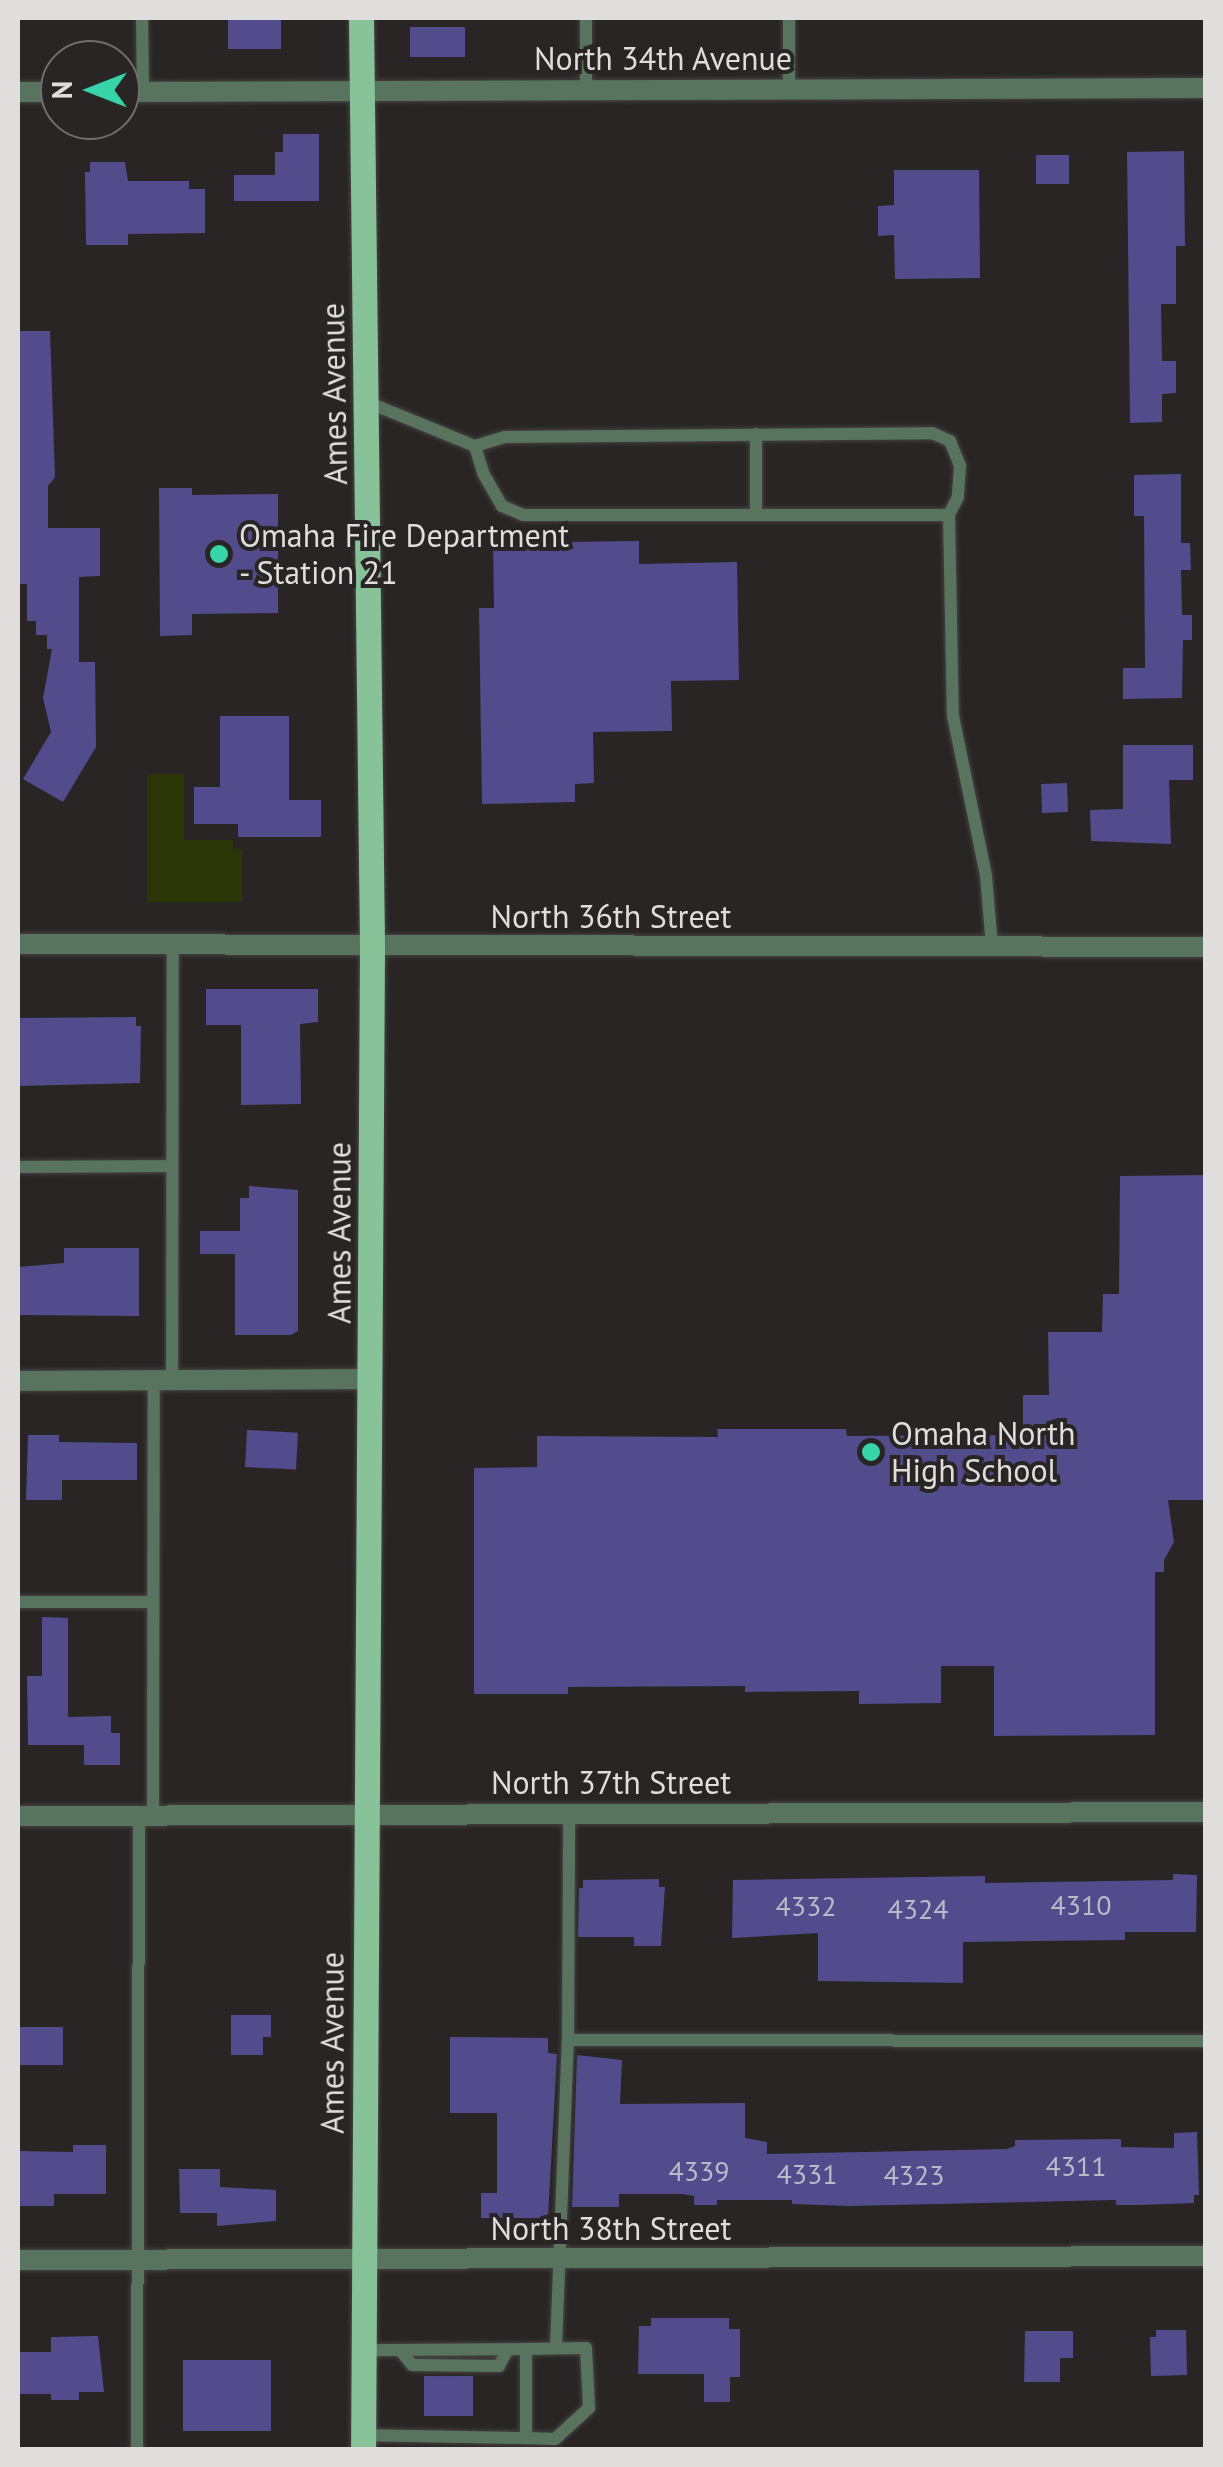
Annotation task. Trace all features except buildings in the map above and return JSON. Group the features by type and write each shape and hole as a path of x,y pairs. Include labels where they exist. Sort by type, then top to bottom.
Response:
{"main road":[{"name":"Ames Avenue","path":"361,18 372,947 362,2442"}],"street":[{"name":"North 34th Avenue","path":"143,92 1206,88"},
{"name":"North 36th Street","path":"18,944 1206,947"},
{"path":"18,1381 371,1379"},
{"name":"North 37th Street","path":"18,1816 569,1811 1206,1812"},
{"name":"North 38th Street","path":"18,2260 1206,2256"}],"lane":[{"path":"142,18 143,92"},
{"path":"586,18 586,88"},
{"path":"788,87 789,18"},
{"path":"367,402 475,446 504,437 756,434 932,433 950,442 960,466 958,497 948,515 953,716 986,876 992,946"},
{"path":"756,434 756,515"},
{"path":"475,446 483,474 502,506 524,515 948,515"},
{"path":"137,2450 146,1815 172,1166 173,946"},
{"path":"18,1166 172,1166"},
{"path":"18,1602 153,1602"},
{"path":"556,2348 568,2040 569,1811"},
{"path":"568,2040 1206,2041"},
{"path":"362,2442 526,2438 542,2444 555,2438 588,2408 586,2348 364,2350"},
{"path":"526,2349 526,2438"}],"green space":[{"path":"147,774 184,774 184,840 233,840 233,849 242,849 242,902 147,902"}],"place":[{"name":"Omaha Fire Department - Station 21","path":"219,554"},
{"name":"Omaha North High School","path":"871,1452"}]}
